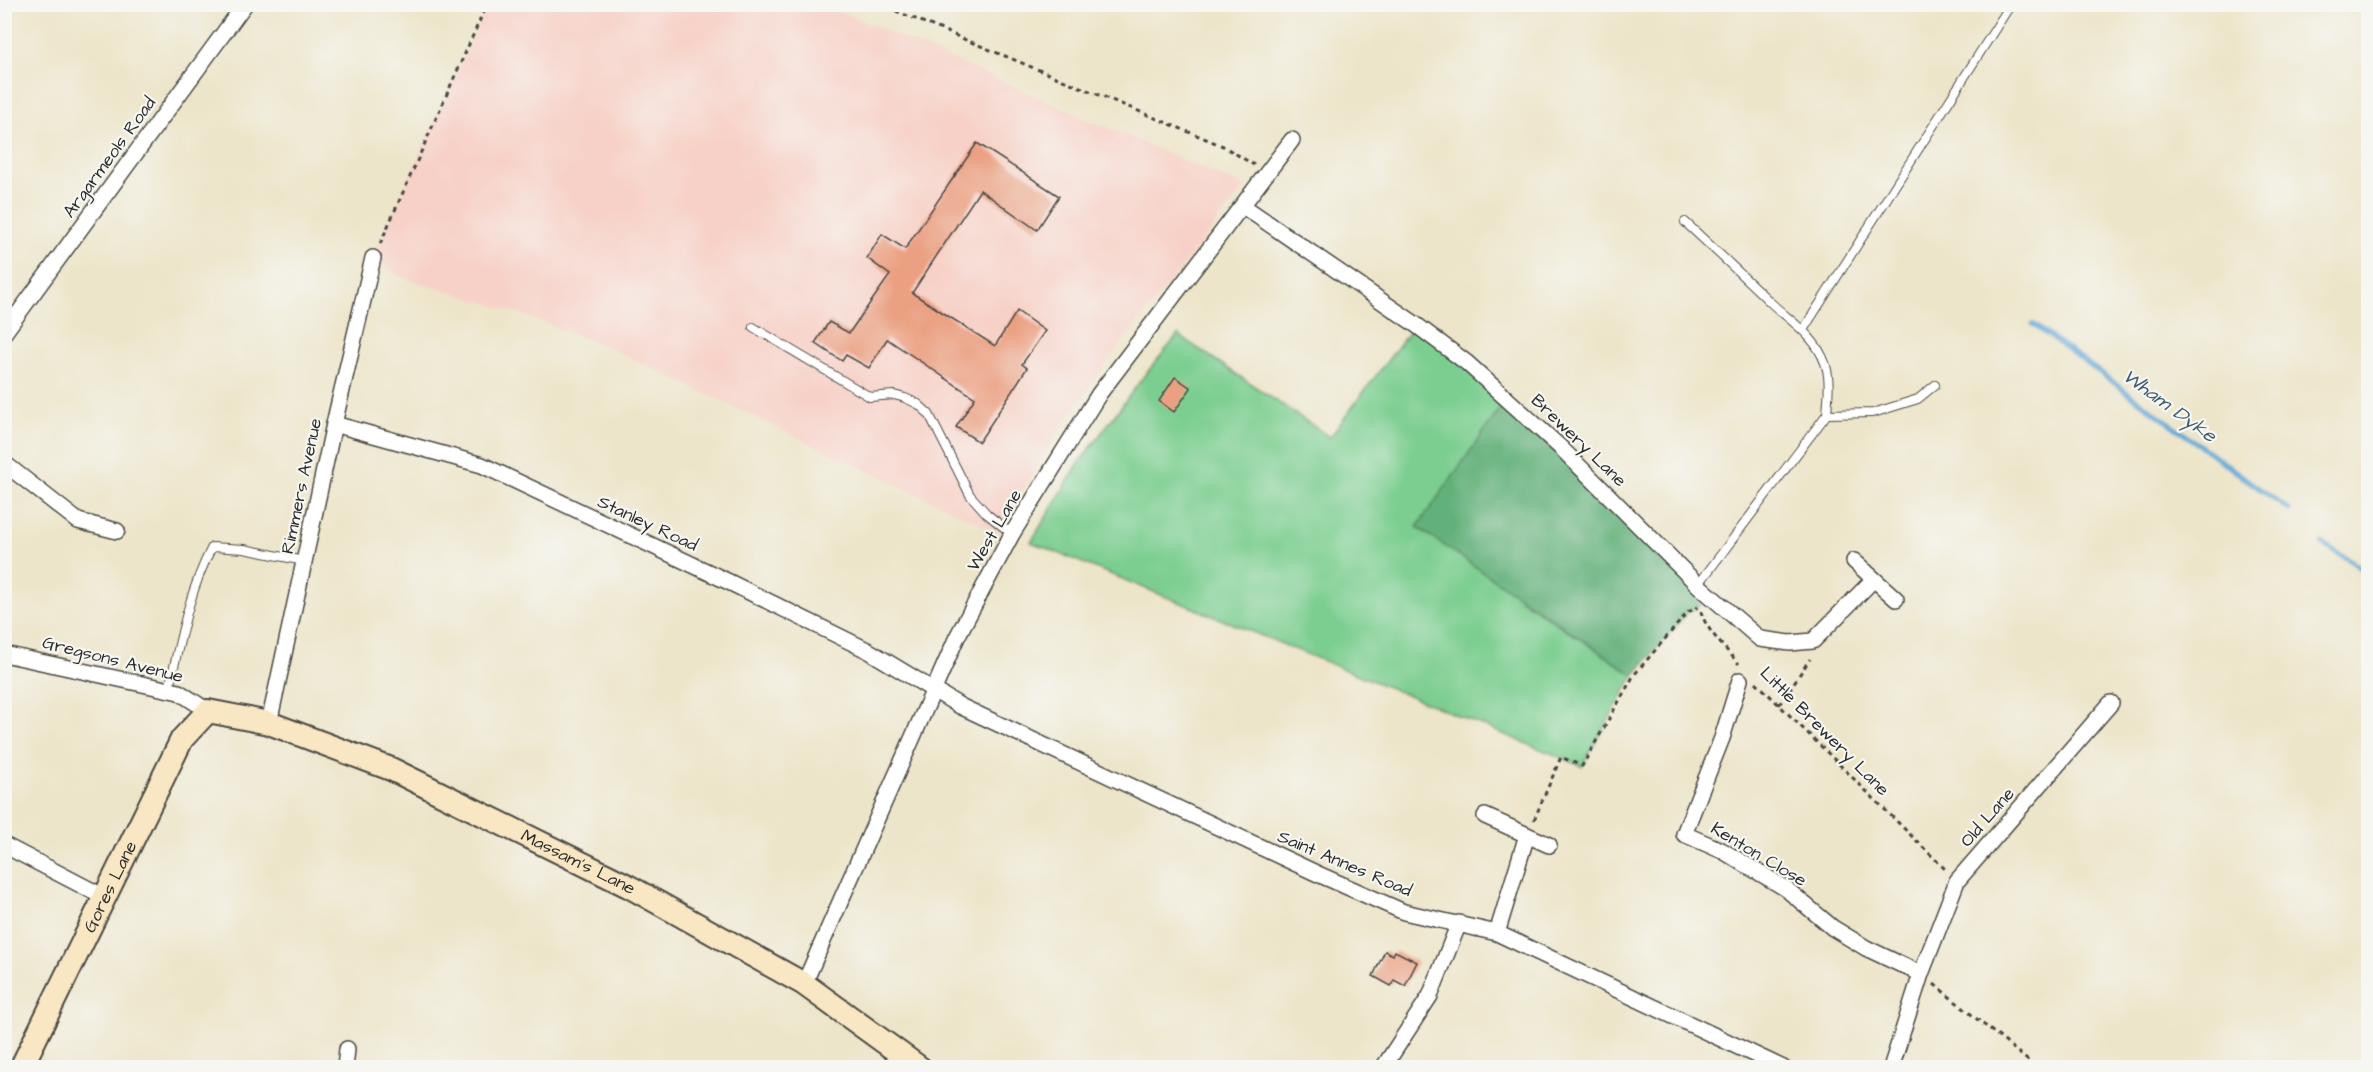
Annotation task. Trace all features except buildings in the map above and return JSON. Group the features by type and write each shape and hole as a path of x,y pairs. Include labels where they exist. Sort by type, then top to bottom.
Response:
{"street":[{"name":"Argarmeols Road","path":"4,333 245,4"},
{"name":"West Lane","path":"804,984 933,688 957,637 1012,534 1099,394 1292,140"},
{"name":"Brewery Lane","path":"1243,206 1415,324 1467,363 1561,448 1698,585 1760,639 1790,643 1813,641"},
{"name":"Rimmers Avenue","path":"269,723 334,424 373,258"},
{"name":"Stanley Road","path":"334,424 482,465 869,651 933,688"},
{"path":"4,463 78,520 117,531"},
{"path":"1854,561 1896,599"},
{"path":"1813,641 1874,580"},
{"name":"Gregsons Avenue","path":"4,654 170,689 179,692 208,711"},
{"name":"Kenton Close","path":"1744,675 1684,834 1723,851 1785,888 1833,928 1921,974"},
{"name":"Saint Annes Road","path":"933,688 960,706 1317,874 1404,912 1497,933 1783,1068"},
{"name":"Old Lane","path":"1891,1068 1921,974 1957,881 2111,704"},
{"name":"Massam's Lane","path":"208,711 269,723 391,769 628,886 804,984 920,1068"},
{"name":"Gores Lane","path":"21,1068 182,739 208,711"},
{"path":"1485,816 1549,845"},
{"path":"1497,933 1527,835"},
{"path":"4,845 104,897"},
{"path":"1383,1068 1430,996 1459,923"},
{"path":"345,1068 347,1049"}],"lane":[{"path":"1803,330 2011,4"},
{"path":"1685,222 1814,341 1825,364 1829,389 1827,414 1698,585"},
{"path":"753,327 870,397 894,395 918,404 929,414 970,495 987,514 1012,534"},
{"path":"1827,414 1872,413 1918,399 1935,385"},
{"path":"170,689 186,617 203,564 212,547 244,549 304,561"}],"path":[{"path":"373,258 487,4"},
{"path":"879,4 1223,146 1266,173"},
{"name":"Little Brewery Lane","path":"1527,835 1562,757 1581,766 1634,675 1688,612 1700,606 1702,617 1744,675 1779,705 1957,881"},
{"path":"1779,705 1816,650 1813,641"},
{"path":"1921,974 2037,1068"}],"shaded area":[{"path":"487,5 826,5 1245,187 1106,363 1066,420 997,532 605,346 518,313 401,277 373,258"}],"green space":[{"path":"1415,324 1507,399 1520,599 1634,675 1582,766 1031,542 1079,463 1144,376 1178,335 1330,437"},
{"path":"1507,399 1698,585 1700,606 1688,612 1634,675 1417,527"}],"waterway":[{"name":"Wham Dyke","path":"2033,324 2289,510"},
{"name":"Wham Dyke","path":"2322,543 2368,572"}]}
